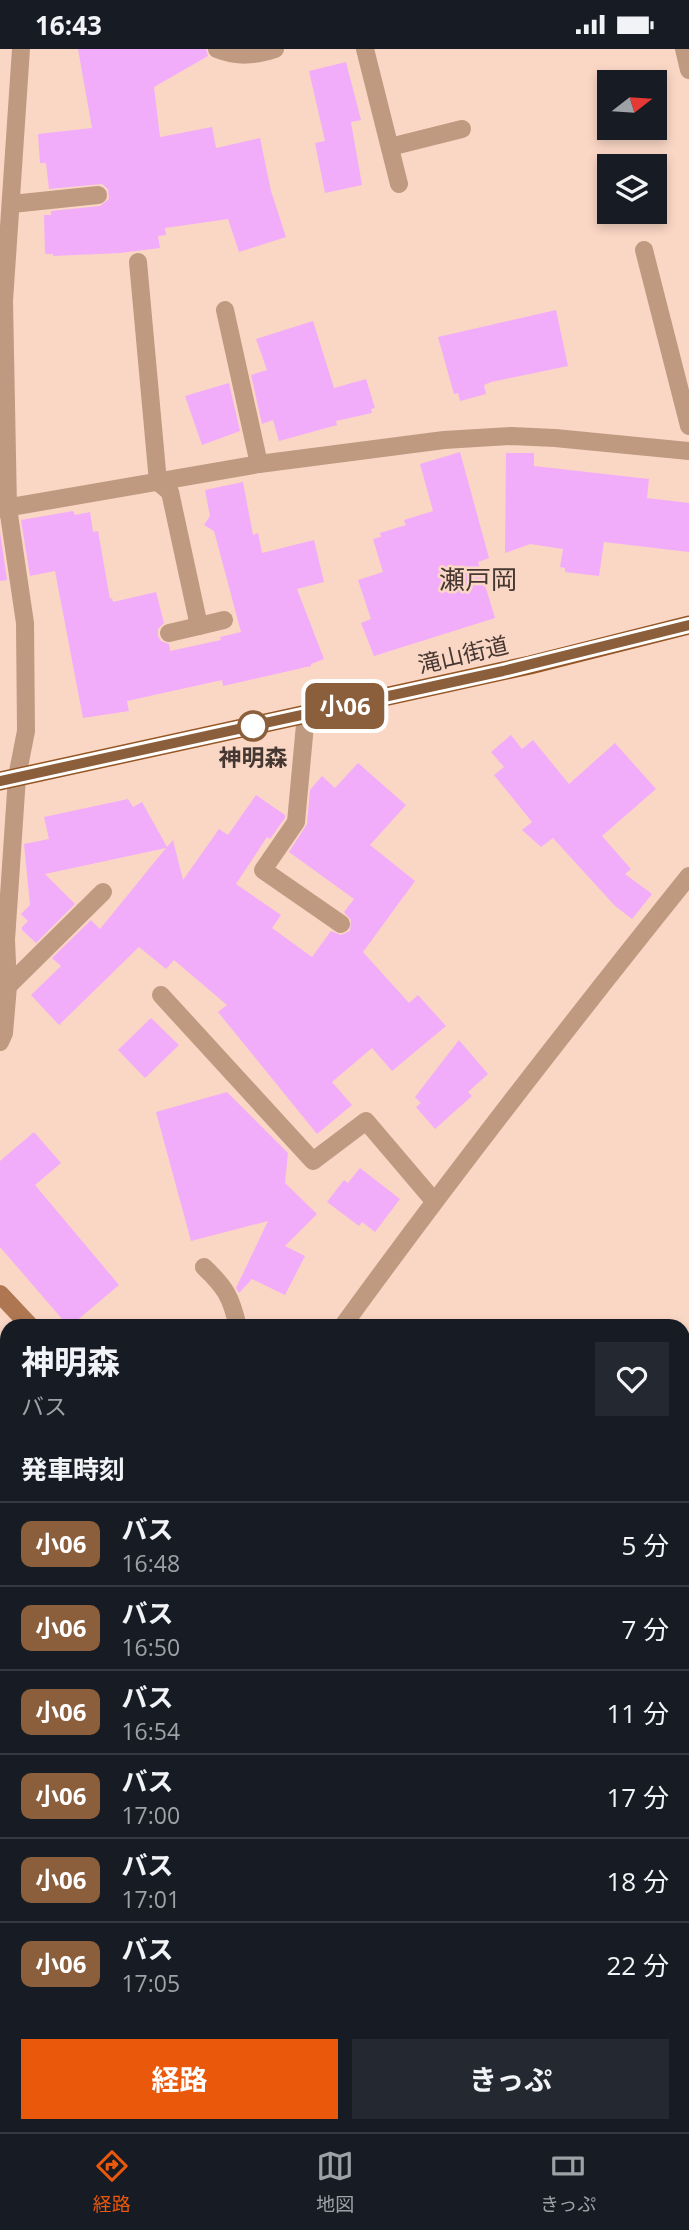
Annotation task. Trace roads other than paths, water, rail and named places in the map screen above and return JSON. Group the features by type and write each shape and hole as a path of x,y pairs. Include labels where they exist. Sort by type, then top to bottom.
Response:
{"highway":[{"name":"滝山街道","path":"9,779 517,668 689,625"}],"main road":[{"path":"0,1294 23,1319"}],"street":[{"path":"0,1042 4,1033 8,986 6,940 9,779 26,731 24,623 4,508 2,301 12,204 7,171 20,49"},
{"path":"217,49 235,55 259,54 275,49"},
{"path":"365,49 399,184"},
{"path":"684,49 689,70"},
{"path":"390,147 462,129"},
{"path":"12,204 98,195"},
{"path":"644,250 689,426"},
{"path":"138,262 158,482 170,492 199,626"},
{"path":"225,310 259,464"},
{"path":"4,508 259,464 430,441 511,436 689,451"},
{"path":"169,633 224,620"},
{"path":"306,714 296,821 263,870 341,924"},
{"path":"348,1319 434,1201 585,1005 689,876"},
{"path":"8,986 103,892"},
{"path":"162,995 313,1161 366,1121 434,1201"},
{"path":"204,1268 224,1286 236,1319"}],"place":[{"name":"神明森","path":"253,726"}],"district":[{"name":"瀬戸岡","path":"478,580"}]}
